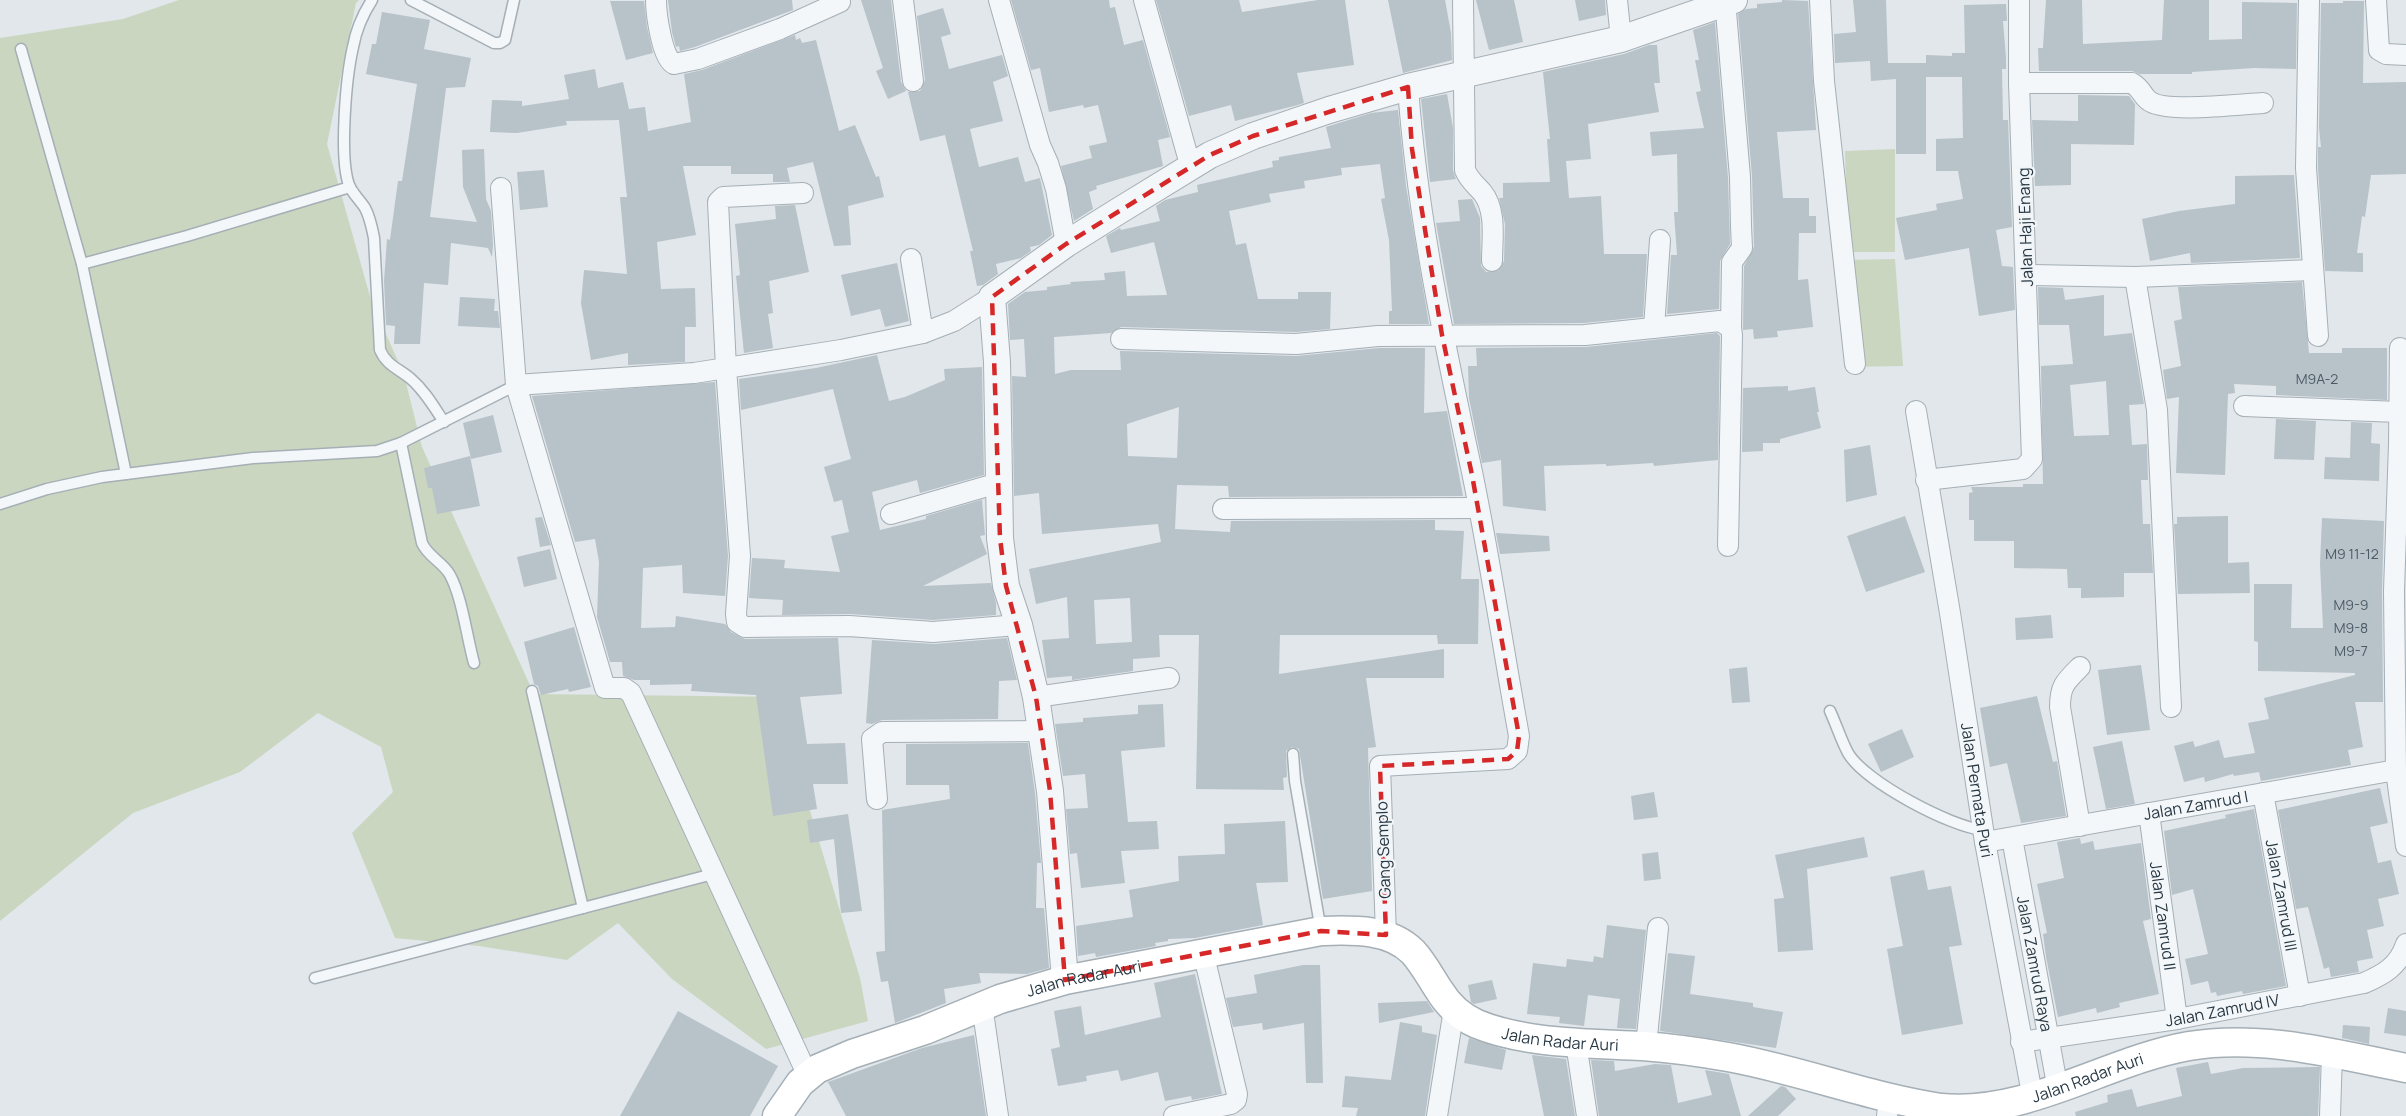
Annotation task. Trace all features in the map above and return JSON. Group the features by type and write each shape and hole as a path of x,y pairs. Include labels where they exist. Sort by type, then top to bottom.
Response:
{"main road":[{"name":"Jalan Radar Auri","path":"777,1116 790,1096 808,1076 827,1064 925,1030 982,1005 1065,980 1321,931 1356,931 1386,935 1407,946 1454,1009 1464,1017 1486,1027 1576,1043 1646,1046 1729,1057 1787,1070 1888,1107 1983,1111 2029,1103 2166,1052 2189,1046 2222,1043 2255,1043 2332,1053 2406,1068"}],"street":[{"path":"656,0 656,14 667,58 674,64 698,59 780,29 840,2"},
{"path":"903,0 913,81"},
{"path":"999,0 1040,145 1048,163 1066,244"},
{"path":"1144,0 1191,168"},
{"path":"1463,0 1465,170 1468,178 1482,192 1492,214 1492,261"},
{"path":"1617,0 1621,39"},
{"path":"1821,0 1826,102 1855,364"},
{"name":"Jalan Haji Enang","path":"1926,480 2023,469 2030,463 2033,454 2019,83 2019,0"},
{"path":"2309,0 2306,168 2318,336"},
{"path":"2376,0 2379,50 2386,54 2406,55"},
{"path":"516,385 694,373 841,350 923,333 954,321 1066,244 1210,155 1253,136 1329,110 1408,87 1621,39 1728,1 1740,177 1742,248 1732,262 1728,546"},
{"path":"2019,83 2132,83 2141,88 2148,100 2163,106 2264,103"},
{"path":"1223,509 1478,508 1442,335 1412,149 1408,87"},
{"path":"501,188 516,385 605,688 624,688 631,693 808,1076"},
{"path":"803,193 723,197 718,202 726,368 740,556 737,622 745,627 849,626 933,632 1020,625"},
{"path":"1654,328 1660,240"},
{"path":"911,259 923,333"},
{"path":"2027,275 2135,277 2313,270"},
{"path":"2135,277 2157,410 2171,707"},
{"path":"992,297 997,362 1000,538 1006,585 1020,625 1036,697 1050,791 1065,980"},
{"path":"1121,339 1296,344 1378,336 1585,335 1720,321 1731,328"},
{"path":"2400,348 2399,412 2403,445 2400,592 2401,773 2406,846"},
{"path":"2244,406 2399,412"},
{"name":"Jalan Permata Puri","path":"1916,411 1950,613 1994,837 2029,1103"},
{"path":"891,514 998,483"},
{"name":"Gang Semplo","path":"1386,935 1380,766 1508,759 1517,751 1519,736 1478,508"},
{"path":"2080,667 2060,691 2063,729 2080,826"},
{"path":"1036,697 1169,678"},
{"path":"877,799 872,739 876,734 882,732 1041,732"},
{"name":"Jalan Zamrud I","path":"1994,837 2080,826 2263,793 2401,773"},
{"name":"Jalan Zamrud III","path":"2263,793 2300,996"},
{"name":"Jalan Zamrud II","path":"2149,813 2177,1019"},
{"name":"Jalan Zamrud Raya","path":"1994,837 2049,1036 2029,1103"},
{"path":"1646,1046 1658,928"},
{"name":"Jalan Zamrud IV","path":"2021,1042 2049,1036 2177,1019 2364,983 2384,975 2397,962 2406,944"},
{"path":"1174,1116 1231,1104 1236,1100 1237,1094 1203,952"},
{"path":"982,1005 998,1116"},
{"path":"1437,1116 1454,1009"},
{"path":"1576,1043 1587,1116"},
{"path":"2330,1116 2332,1053"}],"lane":[{"path":"372,0 360,22 352,48 343,132 350,187 366,209 374,238 380,350 385,361 410,379 428,398 444,422"},
{"path":"411,0 494,43 505,40 514,0"},
{"path":"21,49 82,264 126,474"},
{"path":"82,264 187,237 350,187"},
{"path":"0,504 75,482 126,474 253,458 377,451 401,443 516,385"},
{"path":"401,443 422,543 425,551 446,569 454,585 474,663"},
{"path":"532,691 583,908"},
{"path":"1830,711 1849,754 1870,776 1919,806 1994,837"},
{"path":"1293,754 1305,845 1321,931"},
{"path":"315,978 713,874"}],"highlighted area":[{"path":"1408,87 1412,149 1442,335 1472,475 1519,736 1517,751 1508,759 1380,766 1386,935 1321,931 1065,980 1050,791 1036,697 1006,586 1000,538 992,297 1066,244 1210,155 1253,136"}],"green space":[{"path":"179,0 359,0 356,3 327,144 371,300 404,375 422,447 534,694 776,697 860,978 868,1021 766,1049 672,979 618,923 567,960 479,946 395,938 352,833 393,792 381,747 318,713 240,772 133,813 0,921 0,38 123,19"},
{"path":"1895,149 1895,252 1848,252 1845,151"},
{"path":"1895,259 1903,366 1849,367 1848,260"}],"building":[{"path":"668,0 792,0 793,10 680,51 679,46 676,47 672,32"},
{"path":"861,0 891,0 901,82 906,91 888,99 876,71 883,68"},
{"path":"1011,0 1109,0 1110,8 1115,7 1124,45 1143,40 1170,137 1158,140 1163,166 1096,186 1097,189 1089,192 1093,209 1074,221 1061,166 1092,158 1089,146 1107,142 1098,105 1084,108 1083,105 1049,112 1040,68 1031,70"},
{"path":"1156,0 1239,0 1242,12 1318,0 1345,0 1354,65 1297,73 1304,103 1235,121 1231,105 1189,116"},
{"path":"1388,0 1445,0 1451,33 1452,60 1403,73"},
{"path":"1476,0 1514,0 1523,42 1489,50"},
{"path":"1575,0 1605,0 1606,15 1579,21"},
{"path":"1782,0 1808,1 1816,130 1777,132 1783,198 1809,198 1809,216 1816,216 1816,233 1799,233 1798,280 1808,279 1813,327 1777,331 1778,337 1754,339 1753,329 1743,330 1744,266 1754,247 1752,176 1738,14 1746,9 1757,8 1757,4 1782,2"},
{"path":"1853,0 1886,0 1888,63 1926,63 1926,55 1952,56 1952,53 1965,53 1964,5 2006,4 2007,21 2003,21 2006,69 2002,69 2003,120 2008,120 2012,227 1996,230 2002,266 2013,267 2015,310 1979,316 1969,248 1905,260 1896,218 1937,210 1936,204 1963,199 1958,171 1936,171 1936,139 1963,138 1962,77 1926,77 1926,154 1896,154 1896,79 1871,81 1870,61 1835,63 1834,34 1856,32"},
{"path":"2046,0 2082,0 2083,44 2162,40 2164,0 2209,0 2209,40 2242,39 2242,2 2297,3 2296,69 2254,68 2192,72 2192,74 2140,74 2132,71 2039,71 2038,48 2043,48"},
{"path":"610,1 644,1 653,53 626,60"},
{"path":"2343,1 2364,1 2363,83 2406,82 2406,174 2371,175 2357,253 2363,253 2363,272 2325,271 2318,168 2318,147 2321,147 2319,128 2321,3 2343,3"},
{"path":"943,8 951,34 941,37 949,69 1002,55 1008,76 993,82 1003,121 970,129 979,167 1018,157 1025,182 1040,178 1052,235 1039,245 1030,247 1031,251 1021,258 996,264 998,274 983,285 977,286 970,251 973,251 945,135 920,141 908,92 920,91 925,80 917,16"},
{"path":"382,12 430,20 424,49 471,58 465,87 446,88 430,217 477,222 463,187 462,150 484,149 486,199 491,211 492,257 488,248 451,243 448,285 424,283 420,344 394,344 395,326 386,325 384,281 387,239 390,240 398,181 402,181 417,84 366,74 372,44 376,44"},
{"path":"1715,22 1728,178 1730,244 1720,261 1719,309 1667,314 1671,255 1677,255 1674,212 1678,212 1677,154 1652,156 1650,132 1704,128 1696,92 1701,91 1695,60 1699,60 1693,30"},
{"path":"795,35 796,40 800,38 802,43 816,40 839,131 855,125 876,177 879,176 884,197 848,206 851,245 834,246 813,162 787,168 790,182 773,182 773,174 731,174 731,166 683,166 696,235 657,242 661,289 695,288 696,327 685,327 685,362 628,365 628,353 591,360 581,303 584,270 627,274 620,197 627,197 619,120 566,121 567,125 517,133 490,132 492,100 522,101 522,106 569,99 564,75 595,69 598,88 623,82 629,109 645,107 648,131 691,122 684,74 702,70"},
{"path":"1649,45 1657,45 1660,83 1654,83 1659,112 1588,124 1591,159 1566,161 1569,198 1601,196 1604,254 1647,254 1643,317 1584,323 1454,324 1436,223 1460,221 1458,200 1472,199 1480,218 1481,266 1486,272 1498,271 1504,261 1505,224 1499,198 1503,198 1503,183 1550,182 1547,139 1550,139 1543,72 1624,54"},
{"path":"1447,94 1453,128 1453,170 1456,179 1430,182 1421,99"},
{"path":"2078,95 2129,96 2135,104 2134,145 2071,144 2071,185 2035,186 2032,120 2078,121"},
{"path":"1398,110 1406,186 1429,324 1389,324 1389,311 1392,311 1389,240 1381,199 1385,198 1380,164 1341,168 1342,175 1304,181 1305,188 1269,194 1271,202 1229,211 1236,245 1246,243 1258,299 1298,299 1298,292 1331,292 1330,329 1296,332 1121,327 1111,333 1054,337 1055,374 1071,370 1121,370 1120,351 1296,356 1379,348 1425,348 1424,413 1447,411 1463,496 1229,497 1228,486 1177,485 1175,529 1230,532 1231,521 1435,520 1435,530 1464,531 1461,579 1479,579 1478,644 1438,644 1437,635 1280,635 1279,674 1444,649 1444,678 1366,678 1376,747 1368,748 1372,891 1323,899 1299,749 1292,747 1286,751 1287,777 1283,778 1284,790 1196,789 1199,635 1159,635 1160,657 1133,659 1133,671 1072,680 1072,676 1047,678 1042,640 1069,638 1067,597 1036,604 1029,569 1161,542 1158,524 1042,534 1039,493 1014,496 1012,376 1026,377 1024,339 1010,340 1008,304 1025,292 1047,290 1047,287 1071,284 1070,282 1105,280 1104,273 1125,271 1127,296 1167,295 1154,242 1111,253 1106,236 1120,228 1121,230 1160,221 1156,206 1165,200 1198,192 1197,185 1273,167 1272,161 1279,160 1279,157 1331,148 1326,127 1371,113","holes":["1179,407 1177,458 1128,456 1127,424","1130,598 1132,642 1096,644 1094,600"]},
{"path":"544,170 548,207 520,210 517,172"},
{"path":"2294,175 2300,258 2191,263 2190,253 2150,261 2142,219 2179,211 2235,204 2235,176"},
{"path":"795,205 809,272 769,281 773,313 768,314 773,348 744,353 736,276 740,275 735,224 776,219 775,206"},
{"path":"897,263 909,321 885,327 880,309 851,316 841,275"},
{"path":"2302,282 2309,353 2342,353 2342,348 2387,348 2387,400 2276,395 2276,386 2234,384 2235,393 2228,394 2225,475 2176,473 2179,397 2167,399 2163,370 2181,366 2174,321 2182,319 2178,287"},
{"path":"2038,287 2063,288 2065,300 2104,295 2104,336 2132,333 2144,404 2129,405 2132,445 2147,444 2148,480 2141,480 2143,524 2150,524 2153,573 2124,573 2124,597 2081,598 2081,588 2068,588 2067,569 2014,568 2014,541 1974,541 1974,520 1969,520 1969,493 1973,492 1971,487 2023,487 2023,484 2043,484 2041,366 2073,364 2069,325 2039,325","holes":["2106,381 2109,435 2074,436 2070,385"]},
{"path":"460,297 495,299 494,311 498,311 500,328 458,326"},
{"path":"1717,333 1720,336 1718,460 1654,466 1653,463 1544,466 1546,511 1503,506 1501,460 1482,463 1469,398 1468,366 1477,366 1476,348 1586,347"},
{"path":"877,355 889,401 905,397 945,380 944,369 982,367 984,475 920,493 917,480 872,492 880,530 926,519 926,516 984,499 982,500 985,535 980,536 987,554 923,586 991,583 996,603 996,615 933,620 850,614 782,615 783,600 749,598 752,558 785,560 784,568 840,572 831,536 849,532 842,500 834,502 824,467 851,459 833,389 741,410 739,379 816,368"},
{"path":"715,382 728,556 725,596 683,593 682,565 643,568 641,628 675,627 676,616 725,624 731,632 745,639 838,638 842,694 800,697 807,744 845,743 848,784 813,784 817,809 773,816 756,695 691,691 692,684 650,685 650,680 634,680 623,676 622,662 610,662 597,617 599,562 595,539 575,542 532,396"},
{"path":"1788,386 1788,391 1815,387 1821,428 1780,439 1780,443 1763,443 1763,451 1742,452 1743,388"},
{"path":"493,415 502,452 471,459 463,423"},
{"path":"2276,419 2316,421 2314,460 2274,459"},
{"path":"2351,422 2372,423 2371,443 2380,444 2379,481 2324,479 2325,457 2350,458"},
{"path":"1870,445 1877,495 1846,502 1844,450"},
{"path":"470,456 480,506 437,514 432,488 428,488 424,468"},
{"path":"1905,516 1925,572 1866,592 1847,536"},
{"path":"2228,516 2228,563 2249,562 2250,593 2178,594 2174,524 2177,524 2177,517"},
{"path":"542,517 551,545 540,547 535,518"},
{"path":"2322,518 2384,521 2383,702 2355,702 2363,747 2348,750 2351,765 2261,781 2259,772 2234,776 2233,774 2205,782 2204,777 2184,782 2174,746 2193,741 2195,747 2219,740 2224,758 2255,753 2248,723 2269,719 2264,698 2355,675 2355,673 2258,671 2258,642 2254,641 2254,584 2292,584 2291,628 2323,628 2320,564"},
{"path":"1496,533 1549,536 1550,551 1500,554"},
{"path":"550,549 557,579 524,587 517,557"},
{"path":"2051,615 2053,638 2016,640 2015,618"},
{"path":"574,627 591,687 541,695 538,686 534,684 524,642"},
{"path":"1007,638 1017,680 999,681 998,719 882,720 872,724 866,723 872,640 934,644"},
{"path":"2141,665 2150,730 2107,735 2098,670"},
{"path":"1747,667 1750,702 1732,703 1729,669"},
{"path":"2037,696 2053,762 2057,761 2066,816 2021,823 2007,763 1990,767 1980,708"},
{"path":"1163,704 1165,747 1121,751 1128,822 1157,821 1159,849 1121,851 1125,883 1081,888 1077,853 1070,854 1066,809 1088,808 1085,774 1063,776 1055,724 1083,722 1083,718 1138,714 1138,705"},
{"path":"1902,729 1914,757 1881,772 1868,744"},
{"path":"2122,741 2135,804 2106,809 2093,747"},
{"path":"1028,743 1041,863 1037,863 1036,908 1044,908 1049,968 1027,974 979,973 981,983 944,989 946,1003 895,1023 888,981 881,982 876,952 885,951 882,810 950,799 949,785 906,785 906,744"},
{"path":"2380,788 2388,823 2370,827 2378,863 2391,860 2399,894 2378,899 2384,926 2367,930 2373,958 2357,961 2359,972 2331,977 2329,967 2324,969 2308,907 2296,909 2278,810"},
{"path":"1654,792 1658,817 1634,820 1631,796"},
{"path":"2254,809 2286,986 2217,996 2216,992 2211,993 2208,981 2191,985 2185,959 2208,954 2193,889 2172,895 2164,831 2226,818 2225,815"},
{"path":"848,814 862,911 841,913 834,839 810,843 807,820"},
{"path":"1285,821 1288,882 1256,883 1263,925 1195,938 1168,939 1168,941 1155,943 1156,946 1096,957 1095,953 1078,956 1076,926 1133,917 1129,890 1179,881 1178,856 1225,854 1224,824"},
{"path":"1864,837 1868,857 1807,869 1813,950 1778,952 1774,899 1784,898 1775,855"},
{"path":"2080,838 2081,844 2093,841 2095,850 2141,843 2151,919 2143,921 2159,994 2119,1003 2120,1007 2097,1013 2096,1008 2058,1017 2046,957 2043,934 2047,933 2037,884 2064,878 2057,842"},
{"path":"1658,852 1661,879 1644,881 1642,854"},
{"path":"1924,870 1928,890 1951,886 1962,945 1949,947 1963,1024 1902,1035 1887,949 1903,946 1890,877"},
{"path":"1607,925 1646,930 1636,1029 1617,1028 1620,999 1588,995 1584,1026 1559,1023 1560,1017 1527,1014 1533,963 1566,967 1567,959 1593,962 1594,956 1603,958"},
{"path":"1668,953 1695,956 1690,994 1753,1003 1753,1007 1783,1012 1776,1048 1660,1031"},
{"path":"1303,965 1320,965 1323,1083 1306,1083 1304,1023 1263,1030 1262,1023 1233,1027 1226,998 1257,993 1254,975"},
{"path":"1195,974 1222,1094 1192,1100 1191,1096 1165,1101 1158,1072 1121,1081 1118,1070 1086,1076 1087,1081 1058,1086 1051,1049 1060,1047 1054,1011 1081,1006 1085,1035 1161,1017 1154,983"},
{"path":"1492,980 1497,999 1474,1004 1471,1002 1468,985"},
{"path":"1427,1001 1434,1012 1379,1023 1378,1003"},
{"path":"2388,1008 2406,1011 2406,1036 2384,1033"},
{"path":"678,1011 778,1066 750,1116 620,1116"},
{"path":"1400,1022 1422,1026 1422,1032 1437,1035 1425,1116 1356,1116 1358,1108 1342,1107 1345,1076 1391,1080"},
{"path":"2343,1025 2370,1027 2369,1044 2342,1038"},
{"path":"974,1035 986,1116 846,1116 828,1082 922,1048"},
{"path":"1469,1038 1506,1050 1502,1070 1464,1063"},
{"path":"1532,1055 1566,1059 1575,1116 1544,1116"},
{"path":"1591,1060 1614,1061 1615,1071 1655,1064 1671,1065 1678,1103 1712,1095 1705,1070 1729,1074 1741,1116 1599,1116"},
{"path":"2208,1062 2211,1074 2243,1068 2320,1067 2318,1116 2076,1116 2075,1112 2108,1102 2107,1095 2132,1089 2137,1107 2182,1096 2176,1068"},
{"path":"1781,1086 1785,1087 1796,1099 1778,1116 1748,1116"}]}
